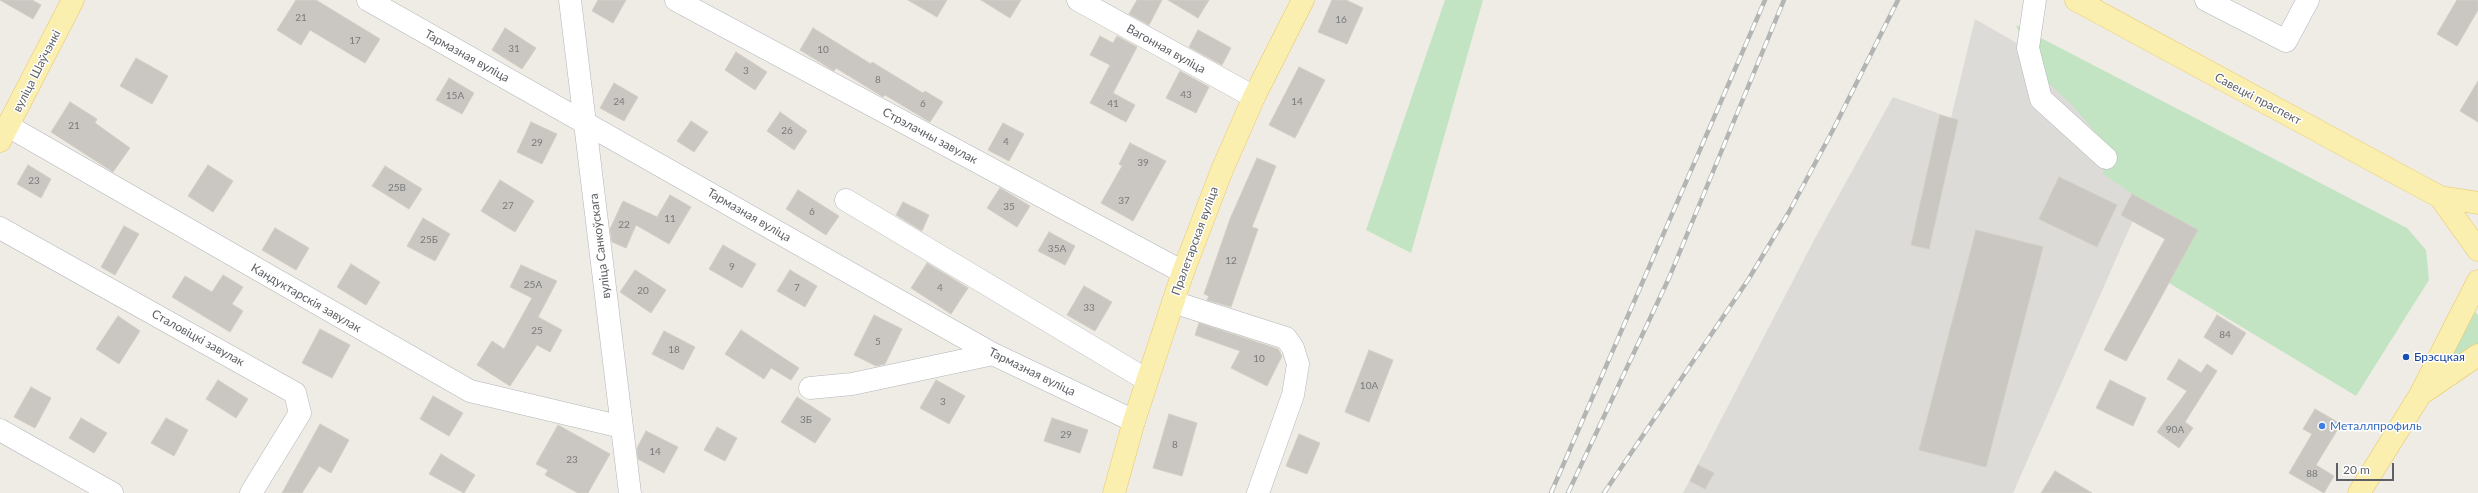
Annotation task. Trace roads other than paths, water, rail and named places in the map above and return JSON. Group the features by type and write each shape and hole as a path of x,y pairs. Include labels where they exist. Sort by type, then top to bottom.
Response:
{"main road":[{"name":"вуліца Шаўчэнкі","path":"4,134 73,0"},
{"name":"Пралетарская вуліца","path":"1114,493 1134,421 1183,272 1222,170 1254,97 1303,0"},
{"name":"Савецкі праспект","path":"2079,2 2440,197 2478,203"},
{"name":"Савецкі праспект","path":"2440,197 2478,250"},
{"path":"2359,493 2420,395 2478,281"},
{"path":"2420,395 2478,355"}],"street":[{"name":"Тармазная вуліца","path":"368,0 993,354 1134,421"},
{"name":"вуліца Санкоўскага","path":"570,0 630,493"},
{"name":"Стрэлачны завулак","path":"676,0 1183,272"},
{"name":"Вагонная вуліца","path":"1078,0 1254,97"},
{"path":"2035,0 2028,48 2042,99 2106,158"},
{"path":"2206,0 2286,41 2308,0"},
{"name":"Кандуктарскія завулак","path":"4,134 470,391 622,427"},
{"path":"846,200 1148,380"},
{"name":"Сталовіцкі завулак","path":"0,228 295,393 300,413 251,493"},
{"path":"1173,302 1286,338 1293,348 1298,364 1293,395 1258,493"},
{"path":"810,388 852,384 993,354"},
{"path":"0,430 112,493"}],"railway":[{"path":"1551,493 1765,0"},
{"path":"1568,493 1669,278 1784,0"},
{"path":"1604,493 1748,280 1789,212 1834,128 1898,0"}],"place":[{"name":"Брэсцкая","path":"2406,357"},
{"name":"Металлпрофиль","path":"2322,426"}]}
